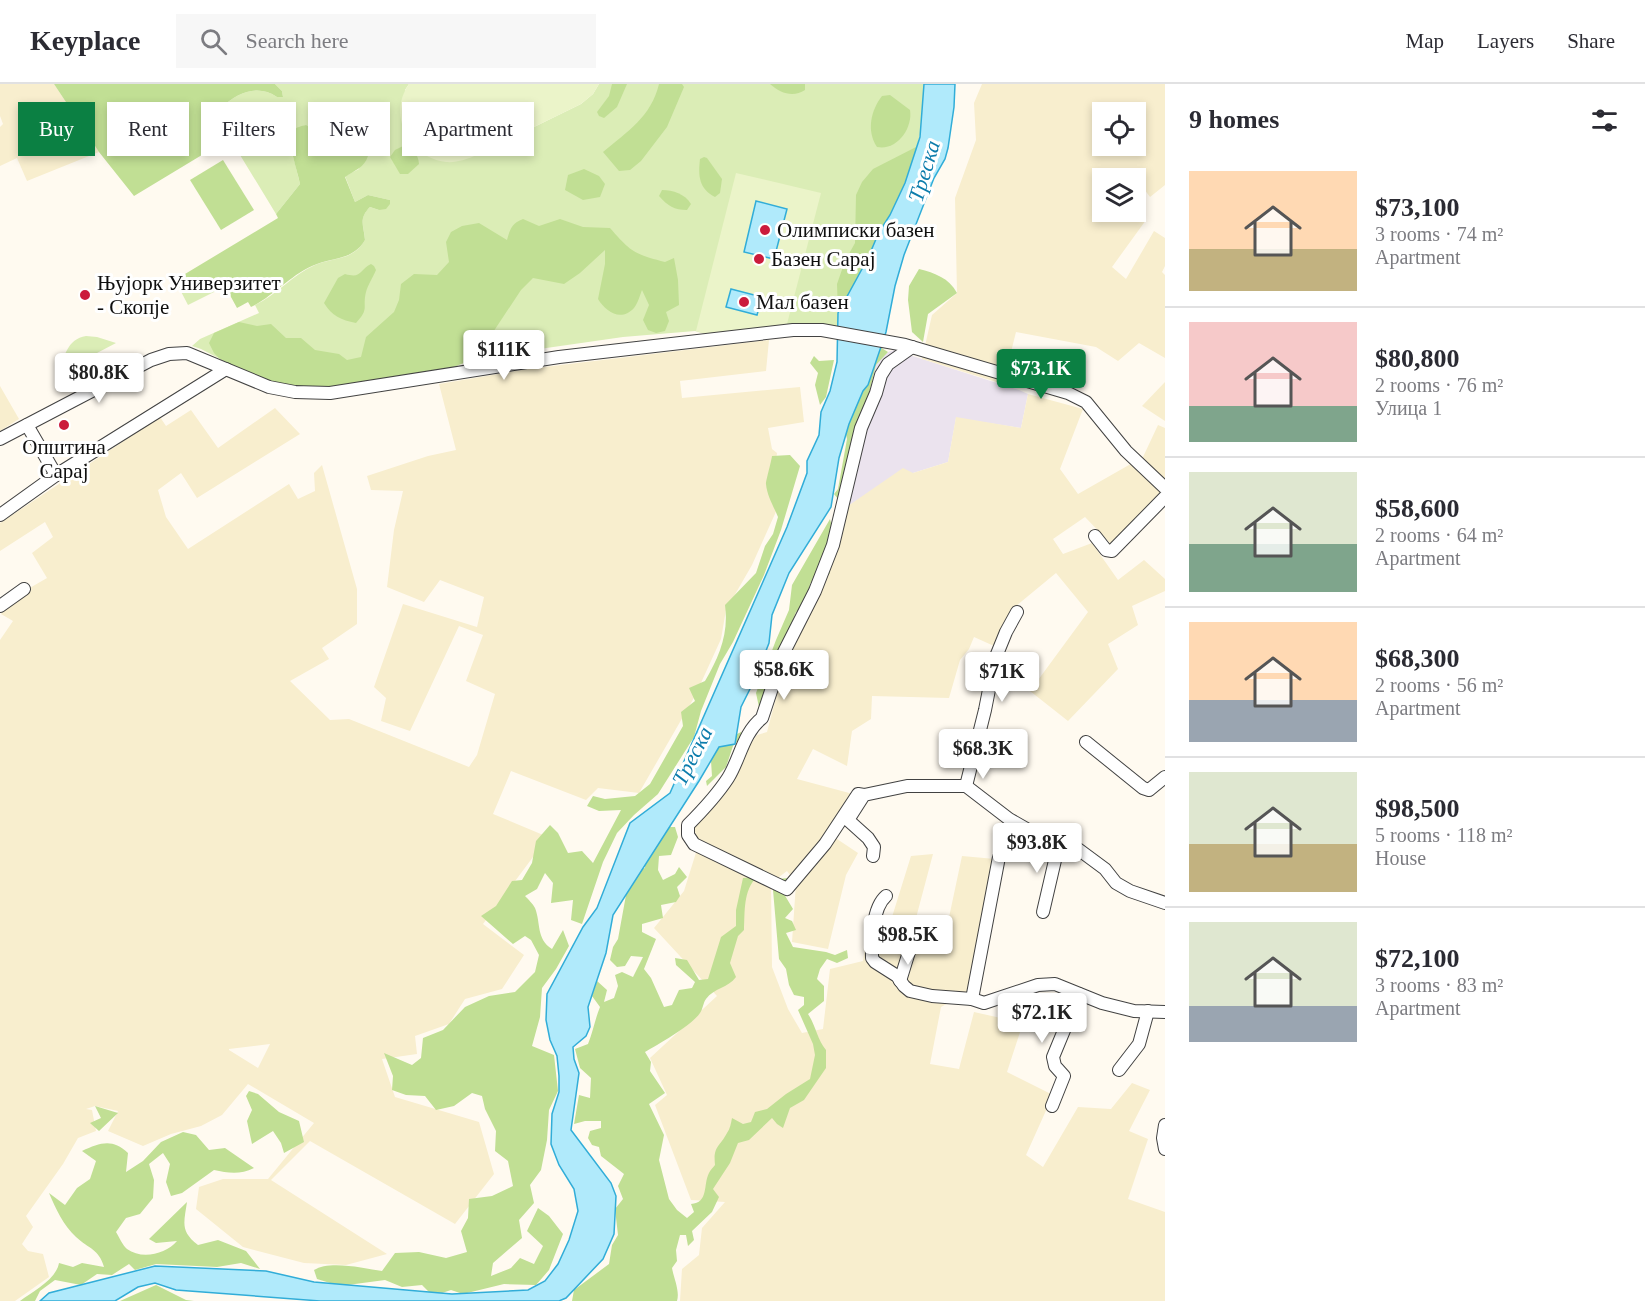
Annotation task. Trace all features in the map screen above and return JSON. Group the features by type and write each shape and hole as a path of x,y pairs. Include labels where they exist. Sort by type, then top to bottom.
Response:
{"street":[{"path":"0,439 159,356 178,352 200,357 277,388 295,392 330,393 592,353 794,330 822,330 912,347 1050,387 1086,402 1126,451 1165,488"},
{"path":"912,347 888,364 881,375 861,428 833,545 815,591 784,652 762,718 748,736 728,777 688,825 688,835 694,844 787,890 825,844 858,794 864,795 907,786 966,786 1009,819 1038,835 1078,849 1105,869 1116,883 1130,891 1165,903"},
{"path":"0,515 56,474 226,369"},
{"path":"27,425 56,474"},
{"path":"1095,536 1106,550 1112,551 1165,497"},
{"path":"0,606 24,589"},
{"path":"966,786 995,659 1017,612"},
{"path":"1086,742 1143,788 1149,790 1165,777"},
{"path":"864,795 848,820 868,838 874,847 873,856"},
{"path":"1043,912 1059,843"},
{"path":"972,999 999,857"},
{"path":"886,896 880,902 877,912 872,958 897,976 910,991 932,996 972,999 984,1003 1038,986 1055,984 1134,1011 1165,1012"},
{"path":"900,981 913,939 924,924"},
{"path":"1052,1106 1064,1076 1055,1066 1053,1057 1080,994"},
{"path":"1119,1070 1138,1044 1148,1011"},
{"path":"1165,1125 1163,1138 1165,1149"}],"shaded area":[{"path":"0,84 54,84 66,102 18,102 18,156 89,156 27,181 17,158 0,166 0,127 3,124 0,116"},
{"path":"982,84 1165,84 1165,185 1150,197 1146,192 1146,168 1092,168 1092,222 1145,222 1112,267 1126,279 1154,231 1165,238 1165,266 1162,272 1165,275 1165,358 1139,343 1118,361 1096,347 1016,332 1003,384 922,359 932,315 957,293 955,198 976,140 974,103"},
{"path":"769,340 766,371 680,381 682,398 800,387 804,422 768,428 772,449 777,453 774,474 779,505 752,565 726,610 721,639 695,696 639,793 598,788 586,800 511,771 493,814 548,837 483,924 524,955 502,989 465,999 449,1024 415,1036 417,1054 382,1059 395,1097 479,1122 494,1174 455,1224 310,1141 271,1180 387,1254 346,1265 304,1263 243,1247 196,1209 199,1187 223,1179 268,1179 314,1123 248,1084 222,1115 201,1126 171,1134 143,1146 108,1131 118,1111 95,1106 86,1109 92,1110 96,1131 78,1138 63,1164 26,1216 33,1227 22,1244 28,1251 43,1254 49,1277 15,1301 0,1301 0,640 13,621 1,614 28,589 47,578 32,553 53,537 45,522 0,551 0,523 160,417 166,426 191,410 218,448 275,408 300,434 197,498 181,473 158,490 166,517 188,549 289,484 298,499 315,491 314,473 322,465 357,589 357,624 322,648 329,659 290,681 330,720 349,719 469,767 477,755 495,694 466,681 483,635 459,626 410,731 381,721 386,698 374,687 403,604 477,627 484,597 440,580 424,602 387,587 394,530 403,491 371,490 367,476 428,456 456,450 439,384 528,369","holes":["270,1044 258,1068 229,1050 229,1049"]},
{"path":"894,350 1028,394 1021,428 956,418 948,462 913,473 845,508 845,471 853,435 865,410 876,365 888,352"},
{"path":"1165,382 1165,421 1142,406"},
{"path":"0,386 19,419 0,431"},
{"path":"1028,394 1083,409 1060,469 1078,494 1143,457 1158,425 1165,428 1165,494 1137,527 1110,543 1085,517 1053,539 1063,554 1092,543 1118,580 1144,560 1165,579 1165,591 1132,606 1138,625 1108,644 1118,669 1068,721 1030,691 1088,612 1056,573 1016,606 994,646 974,637 969,649 960,660 949,698 872,696 871,719 852,731 847,766 813,749 797,779 853,794 828,833 858,853 846,875 828,949 792,942 796,883 787,871 771,883 772,967 788,1009 802,1033 823,1029 830,969 863,961 871,918 892,917 911,856 933,854 912,933 944,941 962,856 995,859 968,992 941,1007 930,1064 959,1069 974,1012 1023,1023 1007,1072 1053,1095 1026,1155 1043,1167 1078,1107 1111,1109 1132,1083 1150,1090 1129,1131 1148,1139 1128,1199 1165,1212 1165,1301 680,1301 682,1269 699,1255 702,1228 725,1202 691,1200 655,1105 667,1095 650,1058 717,996 654,928 684,891 699,843 693,826 757,735 767,732 793,634 845,508 903,468 913,473 948,462 956,417 1021,428"}],"green space":[{"path":"54,84 275,84 282,91 283,97 255,91 241,94 229,102 201,102 201,156 134,196 95,146 95,102 66,102"},
{"path":"275,84 409,84 405,90 418,102 402,102 402,156 534,156 534,127 581,104 593,94 599,84 924,84 923,122 914,158 836,328 787,324 705,334 695,331 623,337 476,358 436,374 230,364 192,346 200,339 259,313 255,305 307,269 355,252 365,240 363,222 366,211 370,207 379,210 390,200 368,195 355,202 345,176 359,169 362,156 390,156 390,102 308,102 308,135 296,137 296,102 229,102 241,94 255,91 283,97 282,91"},
{"path":"409,84 599,84 593,94 581,104 534,127 534,102 402,102 402,124 400,109 403,96"},
{"path":"612,84 627,84 617,107 604,118 597,112 609,96"},
{"path":"659,84 682,84 684,87 667,127 641,161 630,170 619,171 603,152 630,130 644,114"},
{"path":"770,84 805,84 805,90 791,94 778,90"},
{"path":"890,95 910,110 909,124 897,142 877,147 872,134 871,121 882,96"},
{"path":"308,126 308,156 368,156 362,166 345,177 355,202 368,195 390,200 390,204 386,209 379,210 370,207 366,211 363,223 365,240 349,255 308,268 251,307 248,302 237,308 225,286 205,286 180,277 278,218 276,214 300,184 294,156 296,156 296,129"},
{"path":"402,146 402,156 416,156 419,164 408,174 400,174 390,157 395,150"},
{"path":"918,146 905,183 890,215 838,313 837,284 845,261 855,243 856,195 862,182 873,169"},
{"path":"241,156 293,156 300,184 276,214"},
{"path":"428,156 474,156 450,162"},
{"path":"704,157 722,179 720,193 715,197 706,190 701,181 700,159"},
{"path":"223,160 254,210 221,230 190,180"},
{"path":"584,169 599,176 605,184 600,197 583,200 565,190 568,175"},
{"name":"Базен Сарај","path":"736,173 821,193 787,324 705,334 696,331"},
{"path":"662,190 678,193 691,204 687,210 672,207 659,196"},
{"path":"523,219 539,226 560,219 583,227 610,228 628,247 646,257 665,262 674,258 679,305 666,312 669,321 665,331 656,333 648,330 643,320 649,305 642,290 634,308 624,314 614,314 601,304 598,299 605,264 605,250 564,284 533,278 521,290 476,358 436,374 336,391 273,385 220,359 209,343 214,333 239,322 257,326 271,324 286,338 301,338 315,350 339,354 347,360 361,357 366,337 394,312 399,300 401,284 414,274 437,275 449,262 446,242 451,232 462,226 479,223 507,240 512,227"},
{"path":"371,264 376,270 366,292 364,311 356,323 341,319 324,303 338,278 345,274 358,275"},
{"path":"919,269 941,277 950,283 957,293 928,314 923,342 912,332 908,300 909,286"},
{"path":"180,277 205,286 226,286 188,305 175,280"},
{"path":"86,336 116,343 59,373 70,345"},
{"path":"880,347 888,352 876,365 865,410 853,436 843,487 836,505 838,499 834,494 838,489 847,439 844,426 869,379"},
{"path":"814,356 819,361 834,360 826,397 820,405 815,385 818,373 810,363"},
{"path":"790,455 800,466 781,530 764,575 733,642 720,664 701,711 694,737 658,794 617,833 603,862 582,924 571,920 573,900 551,903 553,883 545,873 537,889 525,896 535,908 541,936 547,945 552,949 563,930 569,946 542,988 540,1017 532,1046 554,1055 558,1091 549,1110 547,1140 541,1170 530,1185 534,1203 519,1220 522,1238 493,1263 491,1276 511,1268 520,1258 534,1264 543,1246 527,1231 538,1208 549,1216 563,1234 549,1270 536,1285 504,1284 463,1294 451,1290 433,1296 422,1285 402,1287 385,1280 340,1286 317,1279 314,1270 328,1266 382,1271 395,1253 419,1252 446,1258 467,1252 461,1231 468,1218 469,1199 492,1196 513,1186 508,1161 495,1151 496,1131 485,1109 482,1096 472,1093 454,1106 436,1110 425,1096 406,1095 392,1090 393,1076 384,1053 412,1065 421,1058 423,1038 443,1030 465,1007 489,996 515,992 535,972 539,955 531,940 525,936 513,944 481,916 496,906 512,881 522,880 532,863 536,841 550,825 558,833 568,853 582,851 593,863 621,810 599,811 587,806 593,796 605,799 635,796 650,784 683,726 681,712 695,701 689,688 705,681 719,654 726,626 725,605 756,573 765,546 773,534 778,517 766,484 772,456"},
{"path":"830,519 833,530 828,558 830,574 820,569 810,584 808,603 796,612 765,690 760,712 756,693 789,610 792,585"},
{"path":"741,732 743,735 733,746 726,767 707,786 706,781 712,776 711,761 714,746"},
{"path":"660,827 675,827 678,837 671,855 659,856 658,870 663,880 675,874 679,867 687,877 677,887 680,896 676,902 661,905 663,918 642,924 642,932 656,939 644,969 651,978 664,1007 672,1005 679,990 692,988 695,982 676,965 675,958 687,960 699,980 708,979 721,937 736,926 736,910 743,878 757,877 749,888 744,930 738,936 730,963 736,977 729,984 709,995 700,1013 690,1023 645,1052 651,1062 650,1071 665,1093 649,1104 664,1135 659,1160 669,1199 687,1218 694,1212 691,1204 697,1203 703,1197 707,1177 715,1165 716,1150 729,1130 732,1118 743,1124 751,1122 755,1112 767,1109 810,1079 815,1055 813,1044 798,1010 804,1005 804,997 794,995 789,985 786,969 779,959 773,890 778,879 788,878 781,889 793,909 785,918 792,921 796,930 786,933 793,947 835,955 847,950 848,958 837,963 827,959 817,979 824,986 824,1001 808,1014 826,1050 826,1068 804,1100 790,1108 783,1128 772,1118 749,1140 738,1143 730,1163 713,1189 719,1197 712,1212 692,1231 694,1240 688,1246 686,1235 680,1235 676,1250 677,1261 672,1268 677,1301 572,1301 574,1290 609,1264 612,1245 618,1235 615,1209 623,1199 618,1186 624,1174 601,1156 599,1147 592,1145 588,1138 590,1131 601,1128 601,1121 574,1124 579,1095 590,1098 591,1078 580,1068 575,1049 588,1044 591,1035 600,1007 592,996 597,981 607,990 604,1002 614,998 618,986 615,975 622,972 633,977 643,957 631,956 625,966 617,967 610,960 613,947 618,939 630,873 645,868 645,849"},
{"path":"249,1091 258,1094 279,1112 299,1121 304,1142 284,1153 273,1131 252,1144 247,1121 252,1110 246,1096"},
{"path":"95,1106 118,1113 99,1131 90,1123 101,1118"},
{"path":"183,1132 196,1135 209,1150 225,1148 254,1168 234,1173 214,1170 182,1193 171,1196 166,1182 170,1164 163,1153 149,1164 154,1180 153,1198 140,1214 126,1218 116,1232 121,1241 127,1249 140,1254 154,1254 167,1249 177,1241 156,1243 149,1239 187,1202 185,1226 192,1240 198,1245 218,1240 246,1251 260,1269 241,1263 217,1267 156,1264 135,1270 129,1264 112,1275 97,1274 81,1285 55,1280 40,1291 35,1301 20,1301 49,1280 59,1263 73,1267 82,1263 104,1267 96,1253 67,1227 49,1193 65,1205 77,1188 90,1179 96,1161 82,1151 100,1144 117,1145 128,1153 126,1172 143,1161 161,1142"},
{"path":"156,1285 186,1300 194,1301 120,1301"}],"water":[{"name":"Треска","path":"924,84 955,84 948,148 904,255 886,332 868,385 863,391 849,424 839,458 831,507 789,573 772,615 769,643 741,707 735,744 719,747 613,915 606,953 588,1007 590,1027 586,1036 573,1047 579,1073 571,1130 611,1183 616,1196 614,1234 603,1259 566,1298 559,1301 320,1301 176,1290 155,1283 138,1287 115,1301 40,1301 49,1293 155,1266 266,1271 314,1282 452,1294 528,1290 545,1281 558,1264 569,1240 578,1211 574,1189 559,1165 551,1144 552,1114 559,1092 559,1076 557,1056 550,1040 546,1020 547,994 583,927 597,908 630,823 670,793 787,527 807,473 807,461 819,435 821,412 830,391 837,362 838,313 905,183 920,137"},
{"name":"Олимписки базен","path":"756,201 787,209 774,259 744,252"},
{"name":"Мал базен","path":"731,289 762,297 757,315 726,307"}],"place":[{"name":"Олимписки базен","path":"765,230"},
{"name":"Базен Сарај","path":"759,259"},
{"name":"Њујорк Универзитет - Скопје","path":"85,295"},
{"name":"Мал базен","path":"744,302"},
{"name":"Општина Сарај","path":"64,425"}]}
